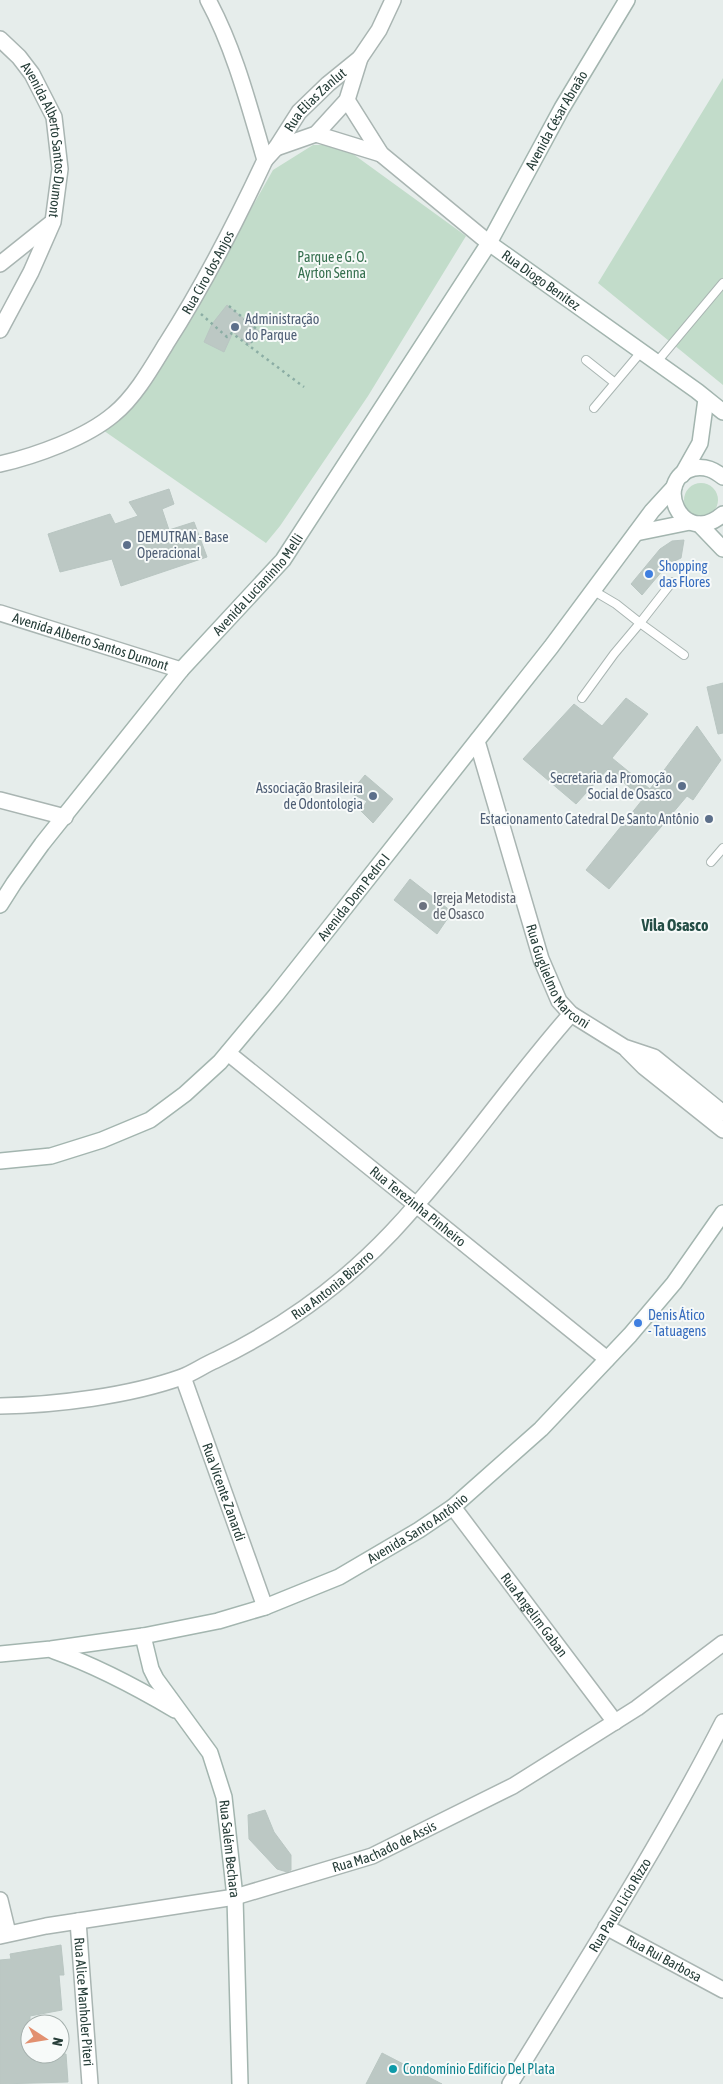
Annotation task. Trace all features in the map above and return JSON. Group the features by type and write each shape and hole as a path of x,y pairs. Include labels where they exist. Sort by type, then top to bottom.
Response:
{"street":[{"path":"208,0 240,77 265,160"},
{"name":"Rua Elias Zanlut","path":"265,160 276,148 299,112 328,84 360,58 379,30 393,0"},
{"name":"Avenida César Abraão","path":"489,243 562,108 627,0"},
{"name":"Avenida Alberto Santos Dumont","path":"0,39 19,57 32,74 54,117 60,169 53,222 31,272 0,330"},
{"name":"Rua Elias Zanlut","path":"276,148 316,134 347,100 360,58"},
{"name":"Rua Diogo Benitez","path":"347,100 381,154 489,243 697,391 723,412"},
{"name":"Rua Diogo Benitez","path":"316,134 381,154"},
{"name":"Rua Ciro dos Anjos","path":"0,464 60,444 91,429 115,414 140,384 191,305 233,230 265,160"},
{"path":"0,264 53,222"},
{"name":"Avenida Lucianinho Melli","path":"0,905 14,883 64,817 181,670 283,560 489,243"},
{"path":"706,400 700,443 678,481 674,502 677,511 695,523 723,548"},
{"path":"678,481 690,470 699,467 708,468 723,476"},
{"name":"Avenida Dom Pedro I","path":"0,1161 51,1156 102,1140 150,1120 185,1094 228,1053 282,988 594,590 652,511 678,481"},
{"path":"636,533 695,523 708,524 723,514"},
{"name":"Avenida Alberto Santos Dumont","path":"0,613 181,670"},
{"name":"Rua Guglielmo Marconi","path":"476,741 541,959 552,988 559,1000 571,1014 624,1047 654,1058 723,1113"},
{"path":"0,800 64,817"},
{"name":"Rua Antonia Bizarro","path":"0,1406 50,1403 106,1395 183,1376 254,1341 304,1309 346,1278 391,1233 571,1014"},
{"name":"Rua Guglielmo Marconi","path":"624,1047 644,1067 723,1130"},
{"name":"Rua Terezinha Pinheiro","path":"228,1053 607,1360"},
{"name":"Avenida Santo Antônio","path":"0,1654 143,1636 218,1621 265,1607 339,1577 419,1530 453,1507 541,1429 607,1360 674,1283 723,1213"},
{"name":"Rua Vicente Zanardi","path":"183,1376 265,1607"},
{"name":"Rua Angelim Gaban","path":"453,1507 614,1722"},
{"name":"Rua Salém Bechara","path":"143,1636 156,1679 210,1753 224,1796 235,1897 240,2084"},
{"name":"Rua Machado de Assis","path":"4,1934 235,1897 372,1856 513,1786 614,1722 720,1648"},
{"path":"50,1649 86,1662 135,1687 184,1716"},
{"name":"Rua Paulo Licio Rizzo","path":"510,2084 606,1926 723,1722"},
{"path":"0,1900 4,1934"},
{"name":"Rua Alice Manholer Piteri","path":"78,1921 90,2084"},
{"name":"Rua Rui Barbosa","path":"606,1926 723,1990"}],"lane":[{"path":"656,363 723,283"},
{"path":"594,408 641,352"},
{"path":"586,360 615,383"},
{"path":"582,698 614,654 672,582"},
{"path":"594,590 616,604 684,655"},
{"path":"711,862 723,848"}],"path":[{"path":"191,305 228,337 232,332 304,387"},
{"path":"229,306 260,332 248,346"}],"green space":[{"path":"723,78 723,385 598,283"},
{"name":"Parque e G. O. Ayrton Senna","path":"313,145 331,145 353,154 466,236 368,396 280,526 266,543 97,426 119,413 237,234 273,170"},
{"path":"701,483 708,484 713,488 717,493 717,507 713,512 708,516 701,517 694,516 689,512 685,507 684,500 685,493 689,488 694,484"}],"building":[{"name":"Administração do Parque","path":"227,305 260,332 249,345 233,332 224,352 204,342 212,324"},
{"name":"DEMUTRAN - Base Operacional","path":"169,489 174,504 162,509 169,530 194,522 207,557 121,586 112,559 60,572 48,534 110,514 115,524 138,516 129,502"},
{"name":"Shopping das Flores","path":"684,540 681,558 668,564 642,595 631,584 660,549 672,541"},
{"path":"723,683 723,733 718,734 707,687"},
{"name":"Secretaria da Promoção Social de Osasco","path":"626,698 648,714 612,758 650,789 697,726 721,760 693,800 687,796 609,889 586,870 643,799 608,769 576,804 523,759 574,704 602,726"},
{"name":"Associação Brasileira de Odontologia","path":"365,775 393,799 373,823 361,811 367,801 350,793"},
{"name":"Igreja Metodista de Osasco","path":"410,879 452,912 437,934 394,900"},
{"path":"265,1810 274,1832 291,1855 291,1870 287,1872 277,1869 249,1839 248,1815"},
{"path":"61,1945 64,1975 59,1975 62,2010 41,2014 20,2014 20,2064 67,2064 68,2082 0,2084 0,1960 11,1959 10,1954"},
{"name":"Condomínio Edifício Del Plata","path":"382,2053 442,2084 366,2084"}],"place":[{"name":"Administração do Parque","path":"235,327"},
{"name":"DEMUTRAN - Base Operacional","path":"127,545"},
{"name":"Shopping das Flores","path":"649,574"},
{"name":"Secretaria da Promoção Social de Osasco","path":"682,786"},
{"name":"Associação Brasileira de Odontologia","path":"373,796"},
{"name":"Estacionamento Catedral De Santo Antônio","path":"709,819"},
{"name":"Igreja Metodista de Osasco","path":"423,906"},
{"name":"Denis Ático - Tatuagens","path":"638,1323"},
{"name":"Condomínio Edifício Del Plata","path":"393,2069"}],"district":[{"name":"Vila Osasco","path":"675,925"}]}
